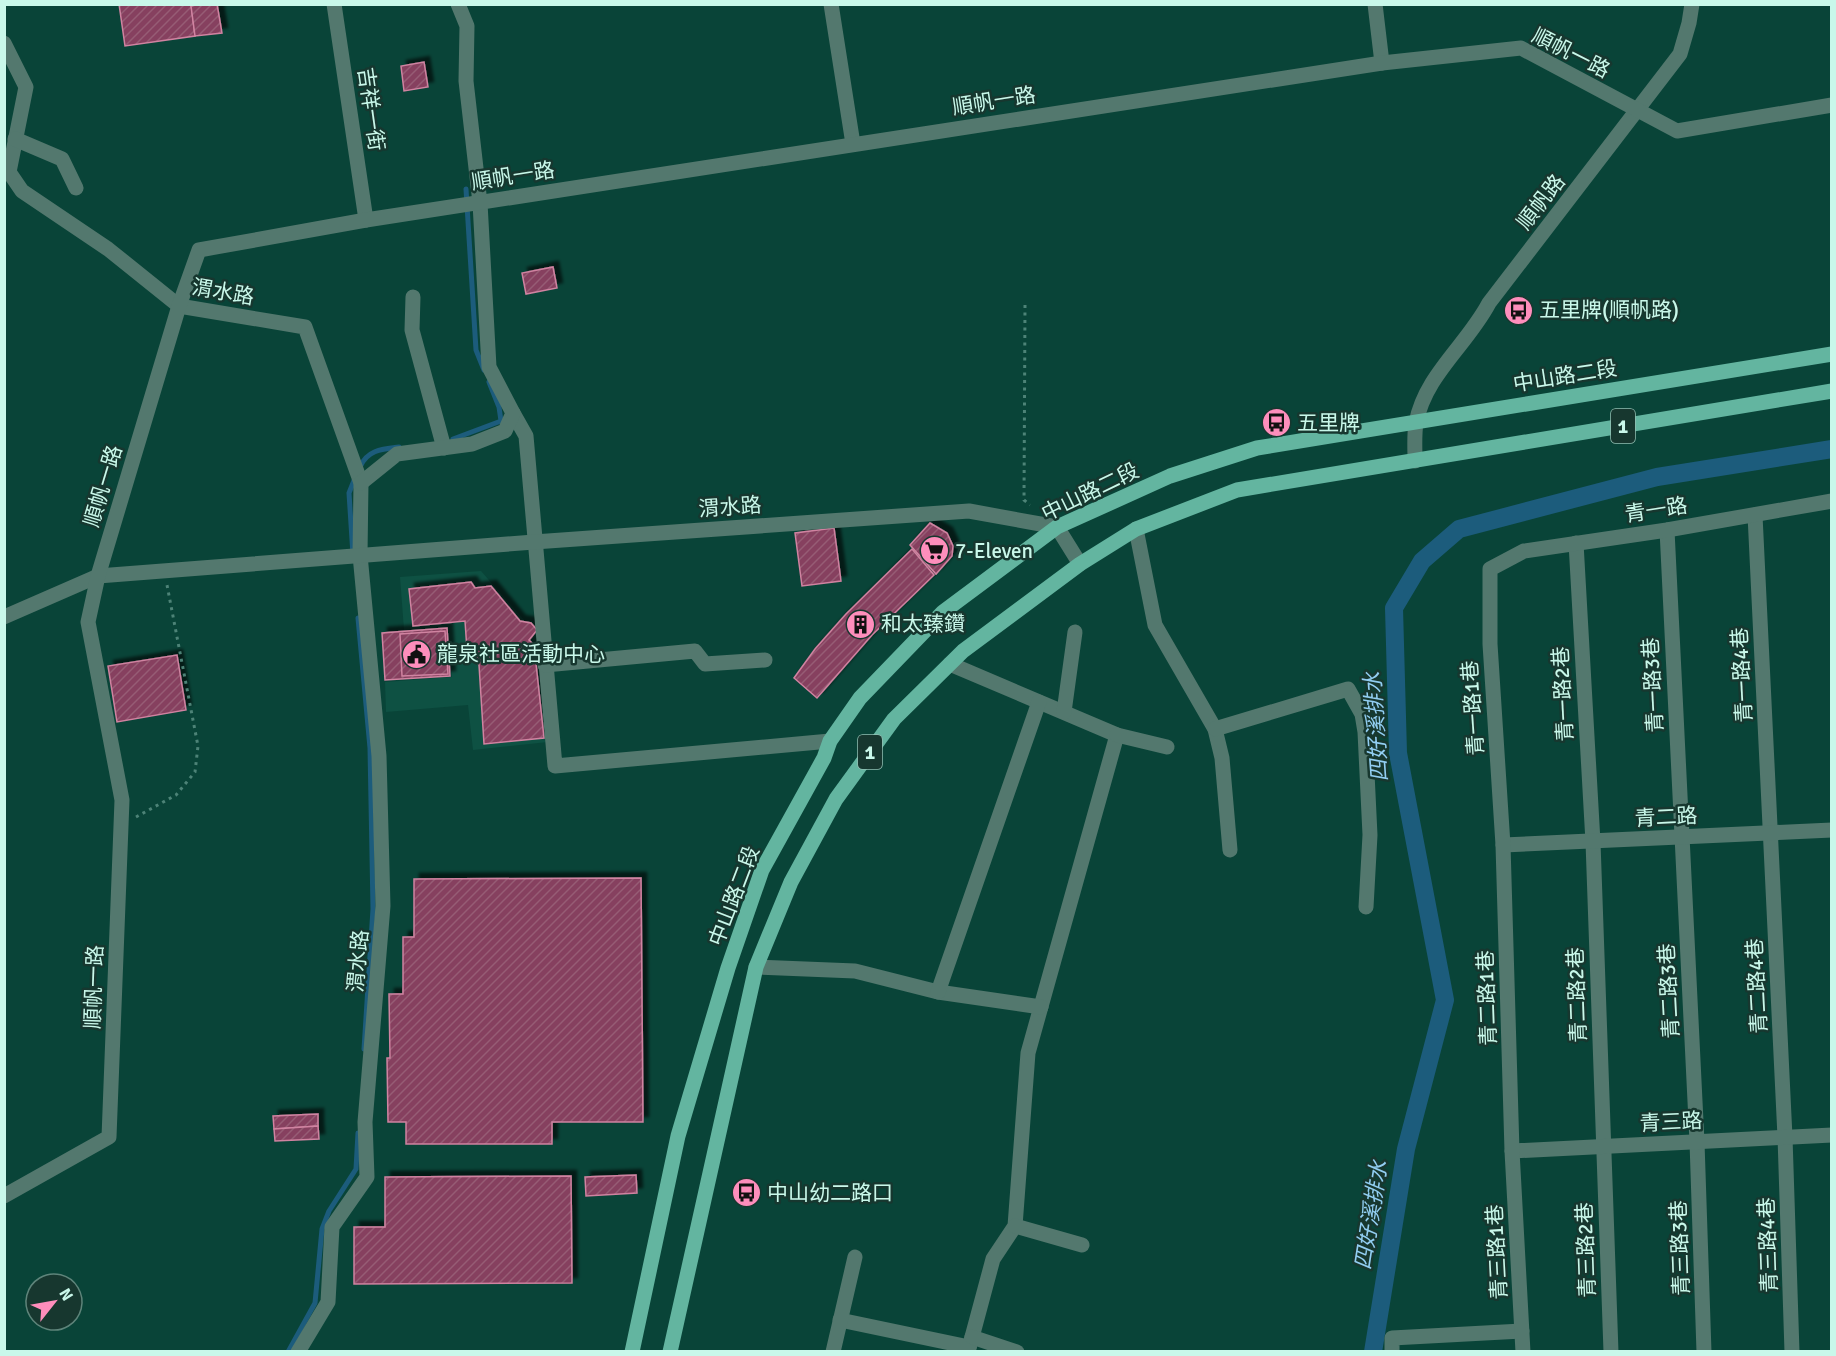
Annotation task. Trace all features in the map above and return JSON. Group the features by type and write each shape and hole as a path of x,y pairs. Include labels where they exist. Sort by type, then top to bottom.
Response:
{"main road":[{"name":"中山路二段","path":"632,1352 678,1136 728,968 762,870 824,758 830,741 860,698 943,612 1058,527 1170,476 1257,448 1832,354"},
{"name":"1","path":"670,1352 756,967 791,882 836,799 894,719 963,651 1080,564 1136,529 1237,490 1832,391"}],"street":[{"name":"吉祥一街","path":"334,4 366,220"},
{"path":"458,4 466,26 466,81 480,202 489,367 526,436 555,766 830,741"},
{"path":"831,4 853,144"},
{"path":"1375,4 1382,63"},
{"name":"順帆路","path":"1414,461 1416,422 1432,382 1479,322 1489,303 1680,54 1692,4"},
{"name":"渭水路","path":"4,43 26,87 9,172 22,191 108,249 179,306 305,327 361,483 360,555 379,756 383,906 365,1122 367,1177 332,1227 328,1302 298,1352"},
{"name":"順帆一路","path":"4,1196 109,1137 122,800 88,622 98,576 179,306 199,250 366,220 1382,63 1521,48 1677,131 1832,105"},
{"path":"15,139 62,159 76,188"},
{"path":"413,297 412,330 444,448"},
{"path":"361,483 397,454 472,444 505,431 513,413"},
{"name":"青一路","path":"1490,568 1524,550 1667,530 1832,501"},
{"name":"渭水路","path":"4,617 98,576 969,511 1058,527"},
{"name":"青一路4巷","path":"1755,515 1770,833"},
{"path":"1058,527 1080,564"},
{"path":"1136,529 1155,625 1215,729 1222,758 1230,849"},
{"name":"青一路3巷","path":"1667,530 1682,838"},
{"name":"青一路2巷","path":"1576,543 1593,842"},
{"name":"青一路1巷","path":"1490,568 1490,644 1503,845"},
{"path":"1064,712 1075,632"},
{"path":"545,665 694,651 705,664 765,660"},
{"path":"950,664 1117,735 1167,747"},
{"path":"1215,729 1348,689 1362,714 1365,732 1370,836 1366,907"},
{"path":"938,992 1039,702"},
{"path":"970,1345 993,1259 1015,1226 1028,1053 1117,735"},
{"name":"青二路","path":"1503,845 1832,830"},
{"name":"青二路4巷","path":"1770,833 1785,1137"},
{"name":"青二路3巷","path":"1682,838 1697,1142"},
{"name":"青二路2巷","path":"1593,842 1603,1147"},
{"name":"青二路1巷","path":"1503,845 1512,1151"},
{"path":"756,967 855,971 938,992 1041,1006"},
{"name":"青三路","path":"1512,1151 1832,1135"},
{"name":"青三路4巷","path":"1785,1137 1792,1352"},
{"name":"青三路3巷","path":"1697,1142 1704,1352"},
{"name":"青三路2巷","path":"1603,1147 1611,1352"},
{"name":"青三路1巷","path":"1512,1151 1523,1352"},
{"path":"1015,1226 1082,1245"},
{"path":"833,1352 855,1257"},
{"path":"840,1320 1017,1352"},
{"path":"1392,1352 1392,1338 1522,1331"}],"path":[{"path":"1025,305 1024,500 1032,507"},
{"path":"120,826 176,795 195,772 198,746 164,571"}],"shaded area":[{"path":"481,571 525,621 532,621 539,628 548,742 473,750 468,705 386,712 385,682 452,677 448,627 404,630 400,577"}],"building":[{"path":"119,4 191,4 195,36 125,46"},
{"path":"217,4 222,33 195,36 191,6"},
{"path":"424,62 428,87 404,91 401,66"},
{"path":"553,267 557,288 526,294 522,273"},
{"name":"7-Eleven","path":"930,523 947,533 953,546 952,556 936,574 910,545"},
{"path":"834,528 841,581 802,586 795,533"},
{"name":"和太臻鑽","path":"912,549 934,575 872,635 817,698 794,678 815,649 846,614"},
{"path":"471,582 475,588 491,586 520,621 531,623 537,630 529,640 534,645 544,738 484,744 479,665 467,650 465,621 413,626 409,589"},
{"name":"龍泉社區活動中心","path":"447,628 450,676 385,680 382,633"},
{"name":"龍泉社區活動中心","path":"445,631 448,674 402,676 400,634"},
{"path":"177,655 186,710 117,722 108,666"},
{"path":"641,878 643,1122 552,1122 552,1144 406,1144 406,1122 388,1122 387,1058 390,1058 389,994 403,994 403,937 414,937 414,879"},
{"path":"318,1114 318,1126 274,1129 273,1116"},
{"path":"318,1126 319,1139 275,1141 274,1129"},
{"path":"636,1175 637,1193 586,1196 585,1177"},
{"path":"571,1176 572,1283 354,1284 354,1227 385,1227 385,1177"}],"waterway":[{"path":"466,189 476,350 484,370"},
{"path":"453,439 501,421 499,407 489,382"},
{"path":"360,467 371,454 399,447"},
{"name":"四好溪排水","path":"1373,1352 1406,1149 1445,1000 1398,753 1394,608 1422,561 1459,529 1657,477 1832,449"},
{"path":"353,555 349,493 355,478"},
{"path":"358,618 370,748 373,909 364,1049"},
{"path":"288,1352 315,1303 322,1229 329,1211 356,1169 358,1133"}],"place":[{"name":"五里牌(順帆路)","path":"1518,310"},
{"name":"五里牌","path":"1276,423"},
{"name":"7-Eleven","path":"934,551"},
{"name":"和太臻鑽","path":"860,624"},
{"name":"龍泉社區活動中心","path":"416,654"},
{"name":"中山幼二路口","path":"746,1193"}]}
